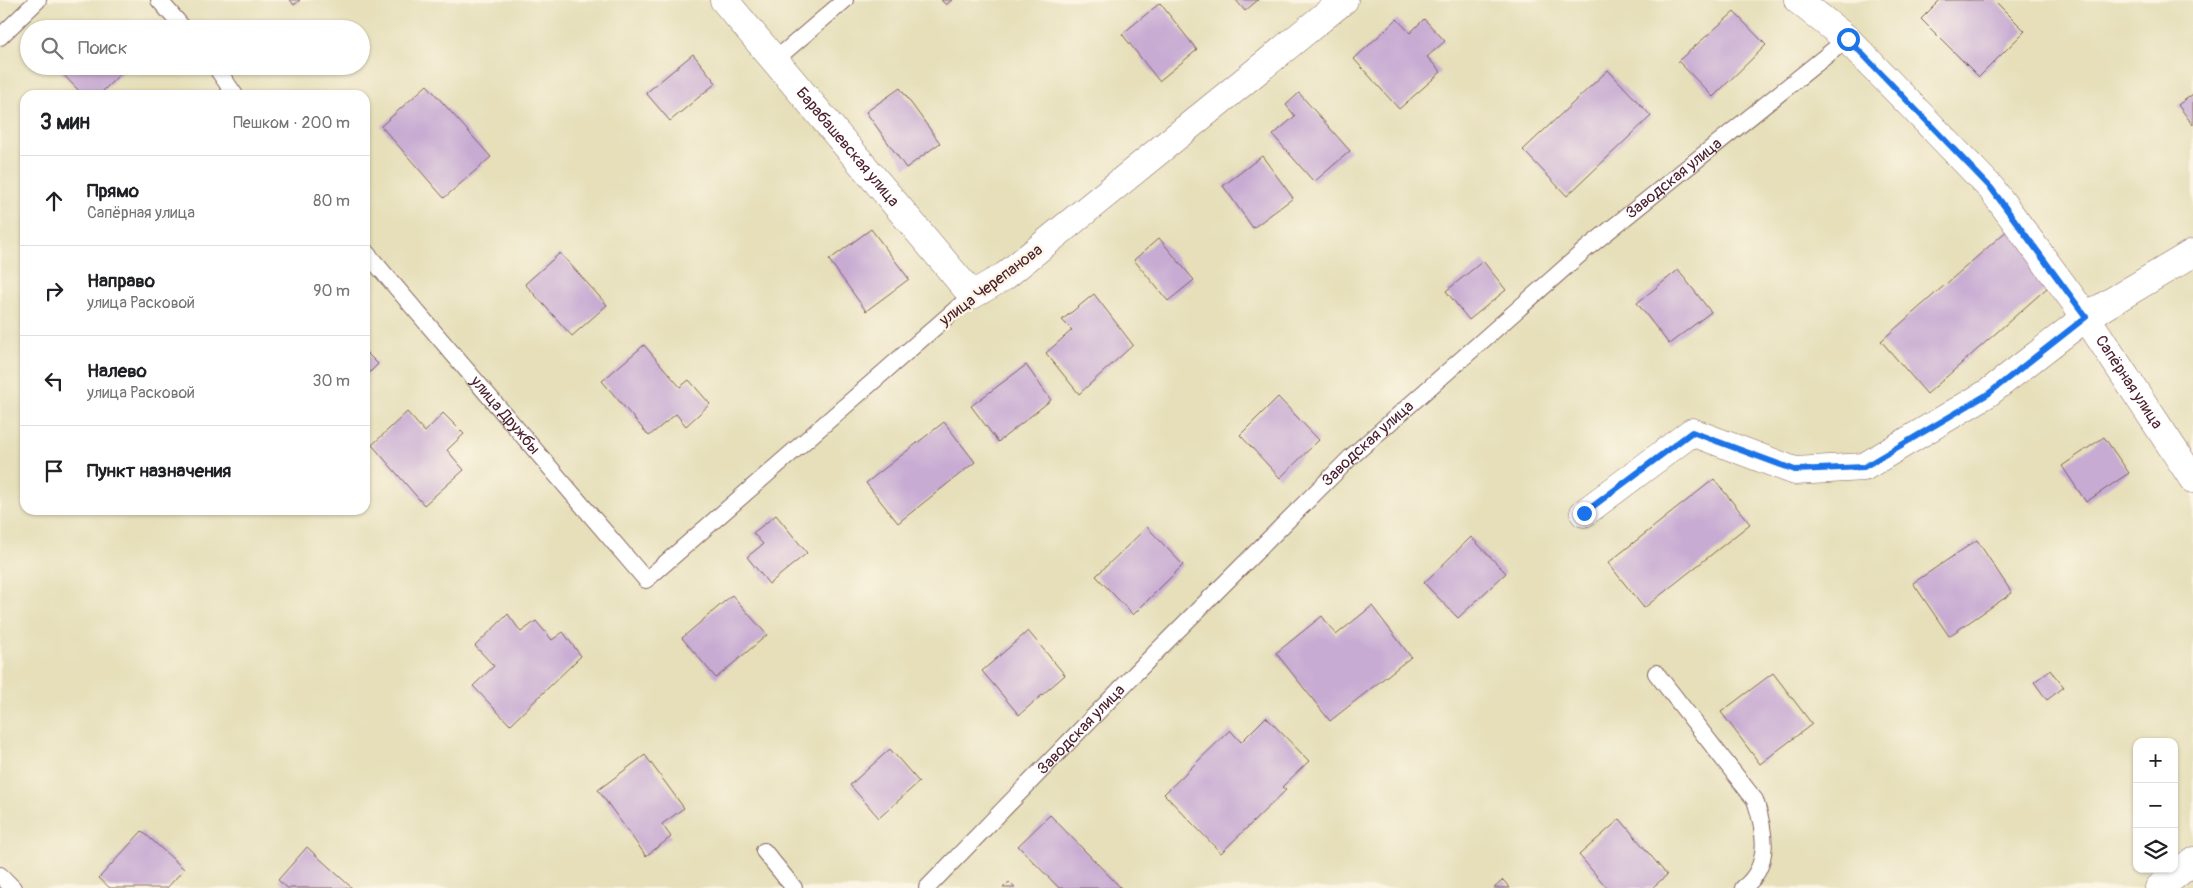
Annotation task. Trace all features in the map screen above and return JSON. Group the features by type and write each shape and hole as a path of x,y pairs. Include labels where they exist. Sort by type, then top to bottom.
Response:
{"street":[{"name":"Барабашевская улица","path":"724,0 972,294"},
{"name":"улица Черепанова","path":"972,294 1005,276 1344,0"},
{"name":"Сапёрная улица","path":"1798,0 1848,39 1991,188 2086,317 2193,479"},
{"path":"1584,513 1692,432 1795,470 1864,467 1988,394 2086,317 2193,253"},
{"path":"2159,888 2193,861"}],"lane":[{"path":"0,37 38,0"},
{"path":"159,0 176,20"},
{"path":"775,60 845,0"},
{"name":"Заводская улица","path":"927,888 1159,649 1351,457 1586,248 1848,39"},
{"path":"221,75 232,90"},
{"name":"улица Дружбы","path":"370,257 646,580"},
{"name":"улица Черепанова","path":"646,580 972,294"},
{"path":"1656,673 1755,800 1762,822 1765,848 1759,870 1743,888"},
{"path":"764,852 794,888"},
{"path":"0,876 13,888"}],"building":[{"path":"290,0 300,0 294,5"},
{"path":"941,0 952,0 946,5"},
{"path":"1236,0 1258,0 1245,11"},
{"path":"1940,0 1994,0 2025,31 1979,77 1921,19"},
{"path":"1160,3 1197,50 1159,81 1122,34"},
{"path":"1734,12 1766,45 1713,97 1678,61"},
{"path":"1397,19 1410,33 1424,19 1445,41 1427,57 1441,72 1399,109 1354,59"},
{"path":"693,54 716,83 670,121 646,93"},
{"path":"1608,70 1651,116 1567,196 1523,150"},
{"path":"64,75 119,75 104,90 78,90"},
{"path":"427,85 491,157 444,198 381,126"},
{"path":"900,88 940,143 906,168 866,112"},
{"path":"1299,93 1350,151 1314,182 1273,135 1295,116 1286,105"},
{"path":"2193,94 2193,125 2178,105"},
{"path":"1262,156 1293,198 1253,228 1223,186"},
{"path":"2011,227 2056,280 1927,394 1881,341"},
{"path":"871,229 909,279 866,311 829,260"},
{"path":"1159,238 1194,280 1168,301 1134,260"},
{"path":"560,253 607,305 572,336 525,284"},
{"path":"1483,261 1506,290 1469,320 1446,291"},
{"path":"1678,270 1711,312 1669,344 1637,303"},
{"path":"1094,294 1133,345 1079,394 1046,353 1072,330 1062,320"},
{"path":"644,345 680,387 689,380 710,404 686,426 676,414 649,436 602,381"},
{"path":"370,356 378,364 370,372"},
{"path":"1026,365 1051,400 998,442 971,406"},
{"path":"1278,397 1319,440 1280,478 1240,435"},
{"path":"407,412 425,432 443,413 464,434 447,450 464,470 424,505 372,445"},
{"path":"944,422 975,462 898,523 866,483"},
{"path":"2104,437 2129,473 2086,502 2062,466"},
{"path":"1714,479 1750,524 1644,608 1608,563"},
{"path":"776,515 807,553 769,584 747,557 763,544 753,533"},
{"path":"1147,527 1183,565 1133,615 1096,576"},
{"path":"1471,537 1506,573 1458,618 1424,583"},
{"path":"1977,540 2012,593 1949,636 1913,583"},
{"path":"732,595 767,635 716,678 682,638"},
{"path":"1372,606 1411,657 1330,721 1276,653 1322,616 1336,635"},
{"path":"508,614 521,632 536,621 552,640 563,632 581,656 510,725 473,686 494,666 475,646"},
{"path":"1028,631 1065,675 1019,715 982,671"},
{"path":"2050,670 2064,687 2047,700 2034,682"},
{"path":"1773,673 1812,724 1760,764 1721,712"},
{"path":"1266,717 1309,761 1282,787 1286,790 1221,853 1164,794 1230,730 1241,742"},
{"path":"890,749 919,782 879,818 850,785"},
{"path":"645,755 684,808 662,824 671,837 646,856 598,790"},
{"path":"1050,815 1121,888 1059,888 1018,846"},
{"path":"1620,819 1667,875 1652,888 1607,888 1579,855"},
{"path":"142,831 184,869 167,888 110,888 99,878"},
{"path":"307,847 352,888 287,888 278,880"},
{"path":"1503,880 1510,888 1494,888"},
{"path":"1009,882 1015,888 1003,888"}],"route":[{"path":"1584,513 1692,432 1795,470 1864,467 1988,394 2086,317 1991,188 1848,39"}]}
